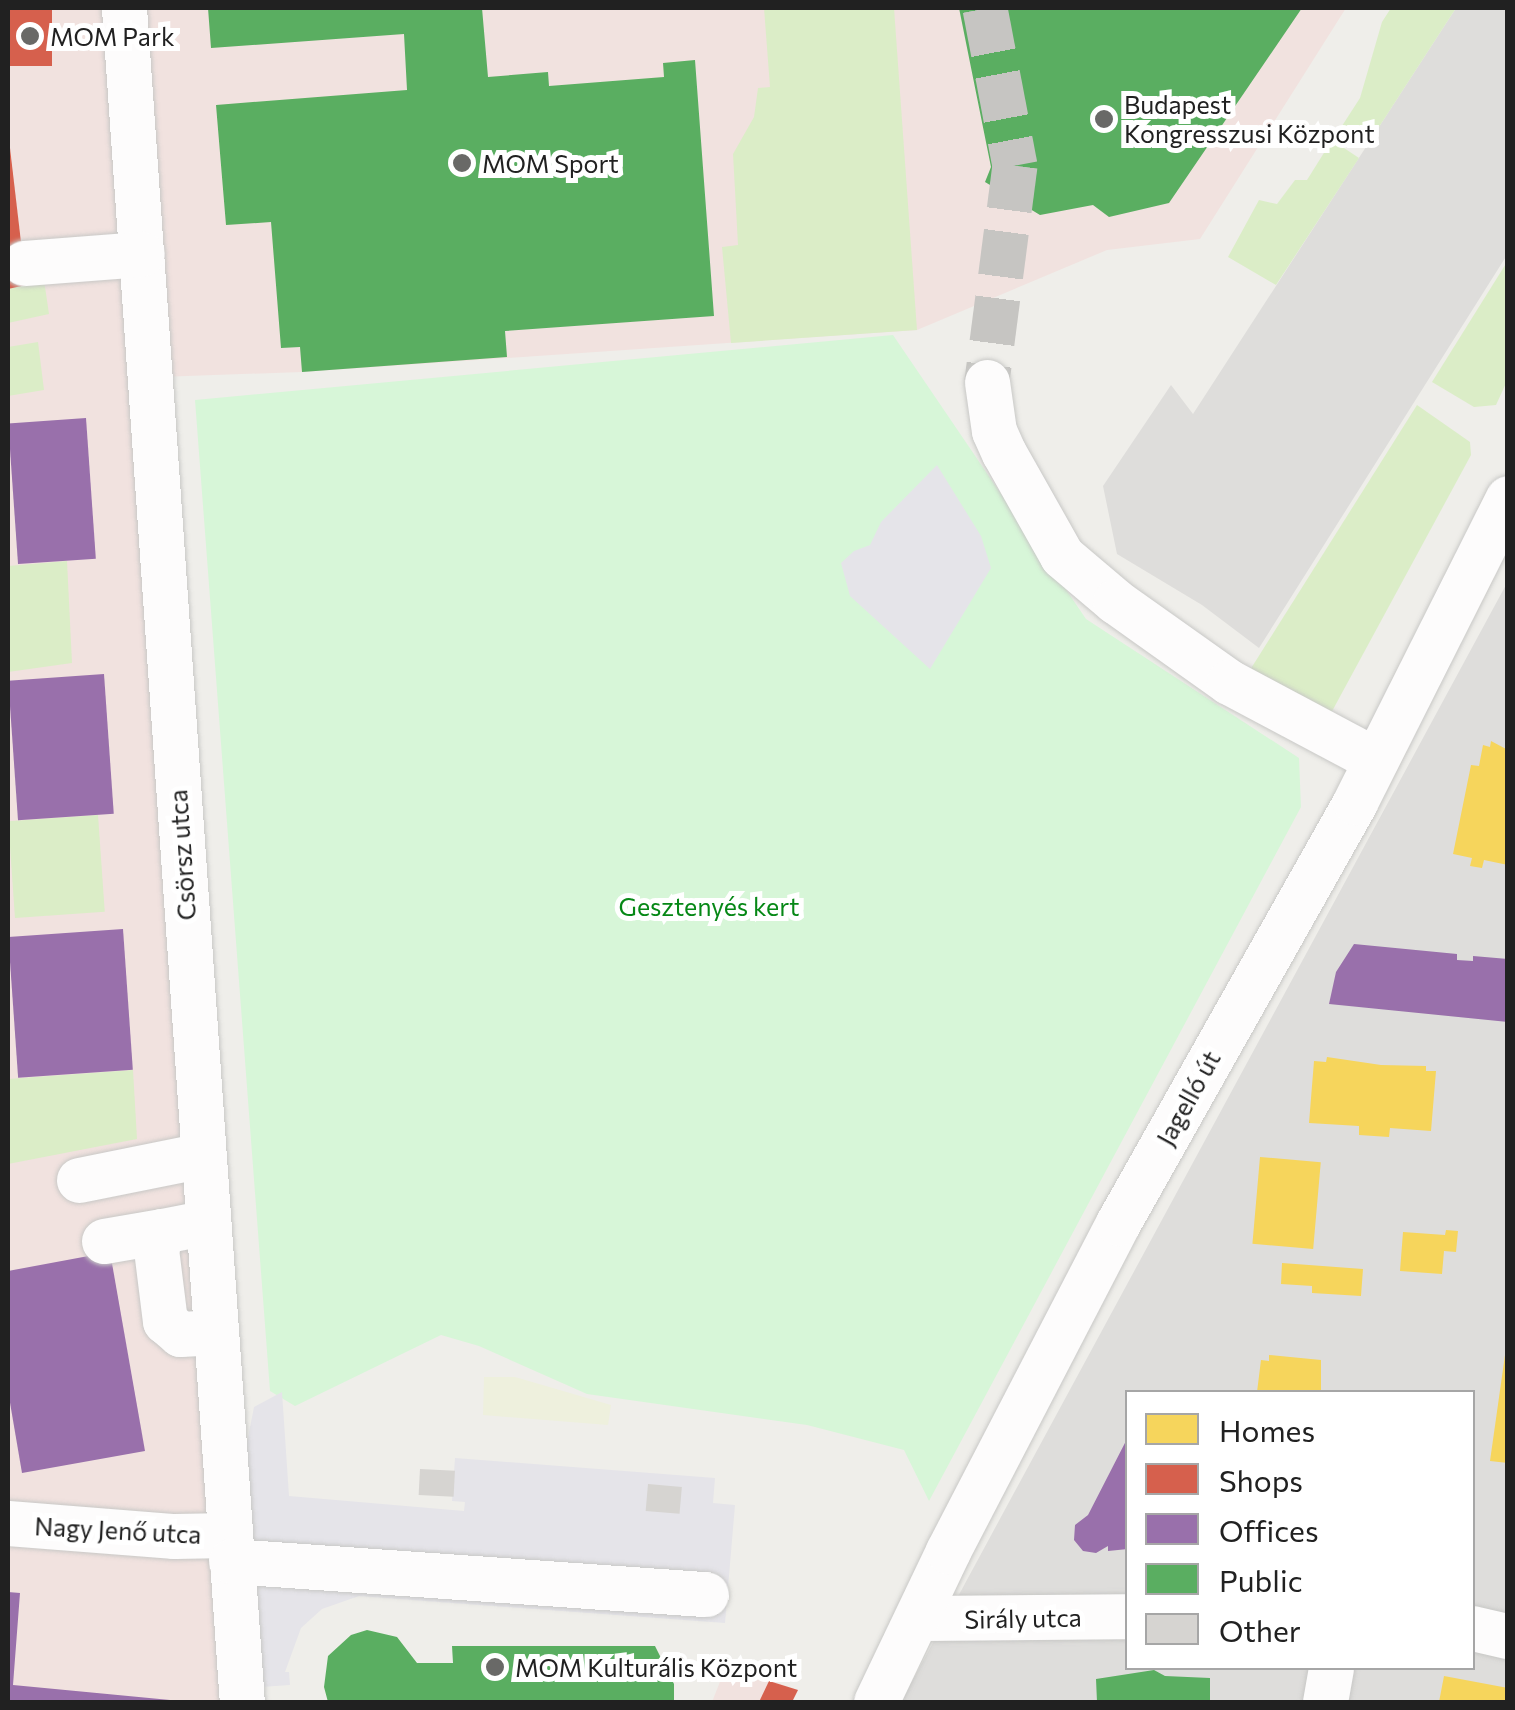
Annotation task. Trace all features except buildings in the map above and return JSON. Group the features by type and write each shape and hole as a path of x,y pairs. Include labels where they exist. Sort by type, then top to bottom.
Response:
{"street":[{"name":"Csörsz utca","path":"124,8 242,1702"},
{"path":"24,263 142,254"},
{"path":"987,382 994,431 1035,514 1062,556 1115,601 1230,682 1376,760"},
{"name":"Jagelló út","path":"876,1702 948,1550 1118,1223 1376,760 1508,498"},
{"path":"79,1180 203,1155"},
{"path":"104,1241 208,1222"},
{"path":"162,1231 156,1249 164,1321 180,1334 215,1332"},
{"name":"Nagy Jenő utca","path":"8,1523 174,1536 230,1548 706,1594"},
{"name":"Sirály utca","path":"918,1618 1125,1616"},
{"path":"1475,1629 1508,1636"},
{"path":"1325,1702 1331,1670"}],"shaded area":[{"path":"8,8 1346,8 1200,239 1107,250 917,330 302,372 131,378 226,1702 8,1702"},
{"path":"1456,8 1507,8 1507,255 1259,648 1202,605 1117,554 1103,486 1171,385 1193,414"},
{"path":"937,465 981,536 991,568 930,669 850,596 841,563 854,551 870,545 881,522"},
{"path":"1507,583 1507,1702 901,1702"},
{"path":"282,1392 289,1496 464,1511 465,1502 452,1501 455,1458 715,1478 713,1503 735,1505 725,1623 359,1596 322,1609 301,1628 285,1672 289,1672 290,1685 261,1687 244,1458 254,1407"},
{"path":"725,1669 798,1690 792,1702 712,1702"}],"green space":[{"path":"764,8 894,8 917,330 731,343 722,247 738,245 733,154 754,117 758,88 770,87"},
{"path":"1391,8 1456,8 1366,147 1340,129 1360,98 1382,22"},
{"path":"1332,140 1359,158 1276,285 1228,257 1259,200 1277,204 1295,180 1307,180"},
{"path":"1507,262 1507,381 1496,405 1474,407 1432,382"},
{"path":"44,280 49,314 8,323 8,289"},
{"name":"Gesztenyés kert","path":"893,335 1086,619 1299,758 1301,807 929,1501 904,1450 807,1425 587,1394 479,1346 441,1335 295,1406 270,1391 195,400"},
{"path":"38,342 44,390 8,396 8,347"},
{"path":"1417,405 1470,442 1471,455 1330,715 1250,670"},
{"path":"67,561 72,663 8,672 8,566"},
{"path":"98,815 105,912 15,918 8,821"},
{"path":"133,1070 137,1139 8,1164 8,1079"},
{"path":"484,1377 515,1377 611,1405 608,1425 483,1415"}],"tunnel":[{"path":"985,8 1015,165 987,382"}],"place":[{"name":"MOM Park","path":"30,36"},
{"name":"Budapest Kongresszusi Központ","path":"1104,119"},
{"name":"MOM Sport","path":"462,163"},
{"name":"MOM Kulturális Központ","path":"495,1667"}]}
